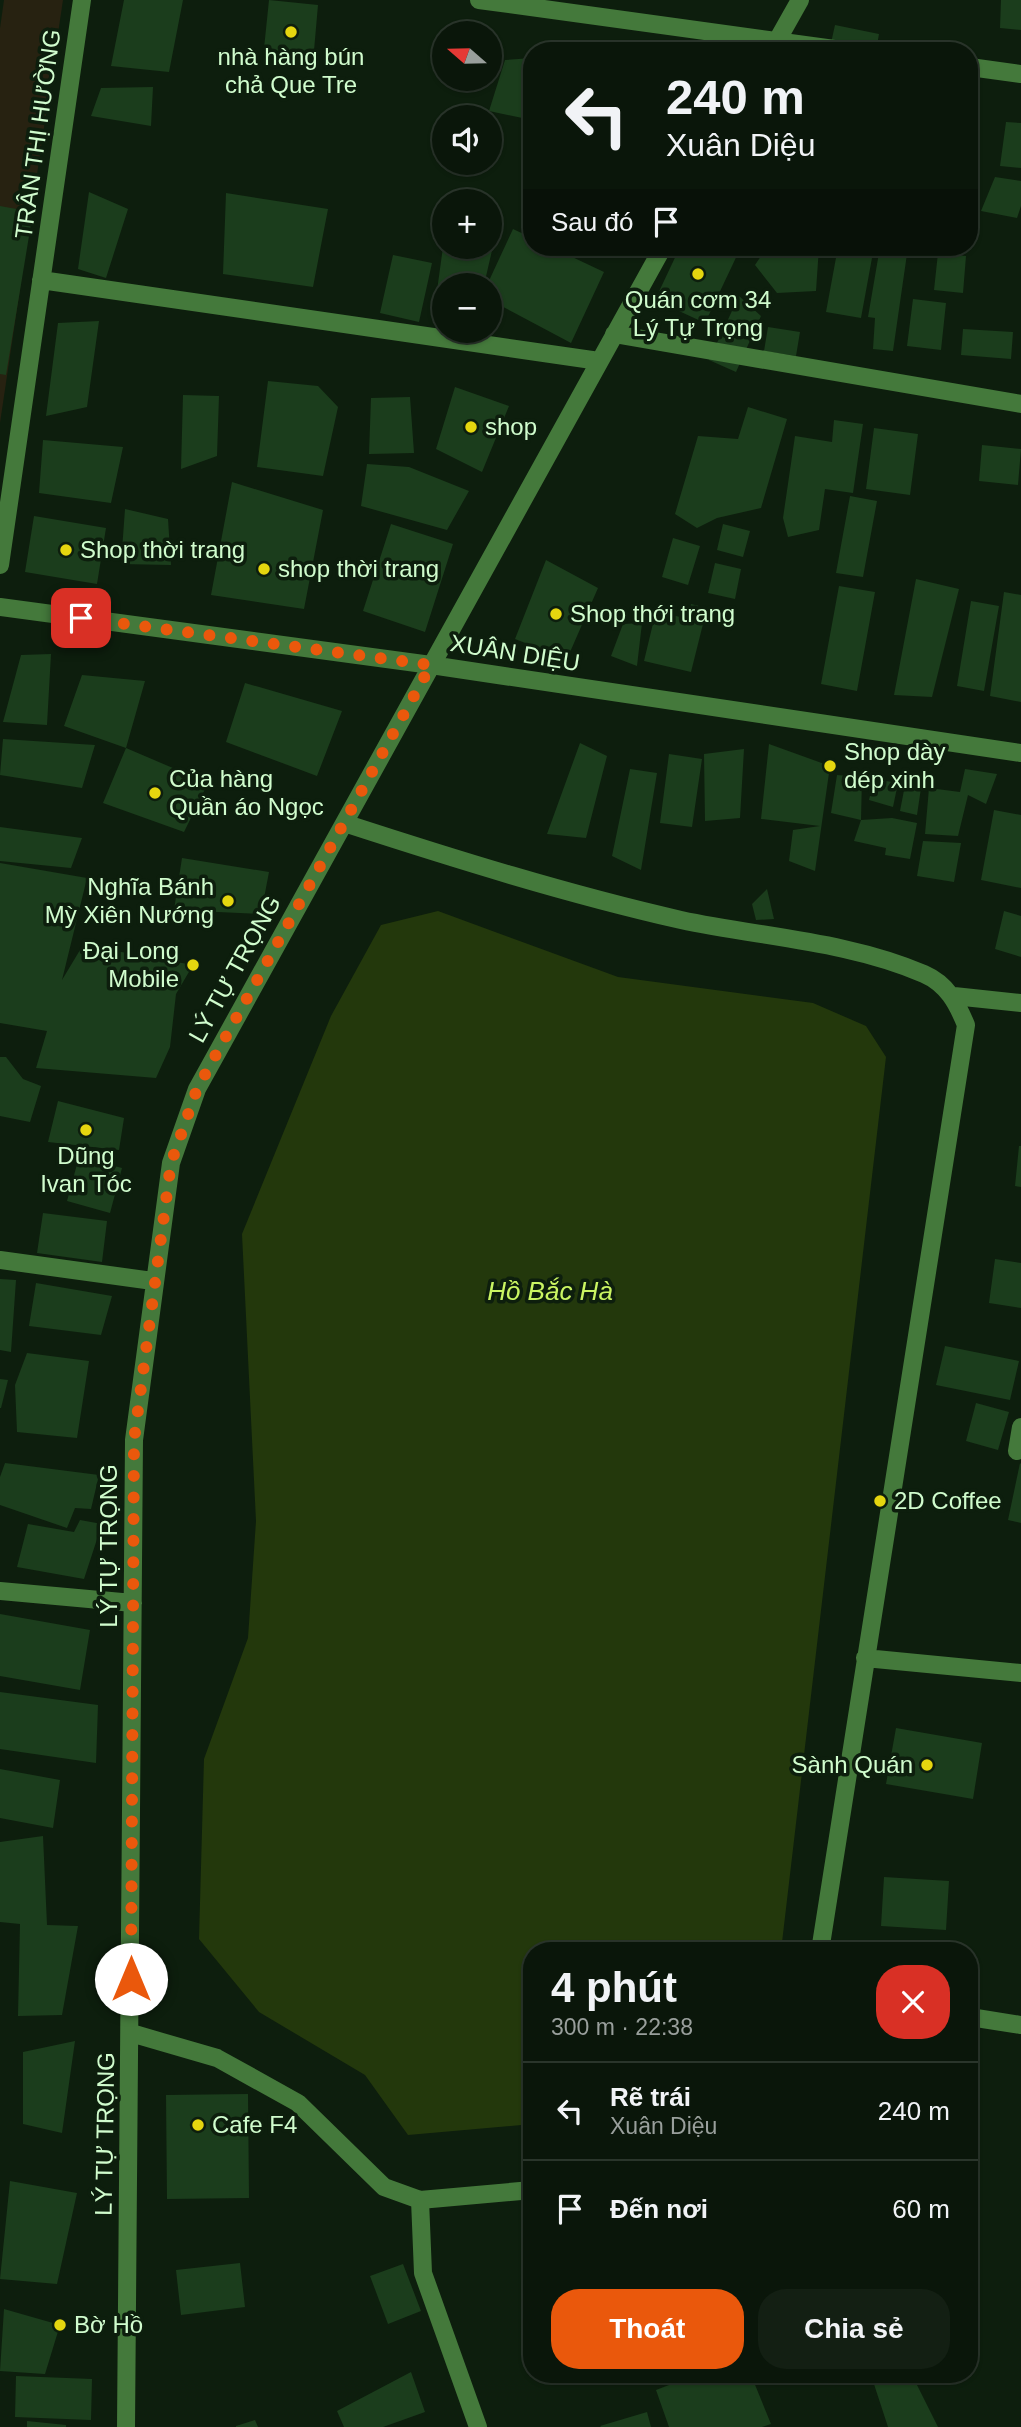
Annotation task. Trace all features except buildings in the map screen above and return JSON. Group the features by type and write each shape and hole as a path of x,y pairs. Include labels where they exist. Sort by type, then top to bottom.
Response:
{"street":[{"name":"TRÂN THỊ HƯỜNG","path":"0,565 82,0"},
{"path":"479,0 748,42"},
{"path":"776,42 800,0"},
{"path":"978,68 1021,74"},
{"name":"LÝ TỰ TRỌNG","path":"126,2427 134,1440 153,1281 171,1163 197,1089 658,256"},
{"path":"41,280 599,360"},
{"path":"614,334 1021,404"},
{"name":"XUÂN DIỆU","path":"0,607 431,665 1021,754"},
{"path":"344,823 479,867 680,920 850,951 898,964 927,975 954,996 966,1025 821,1942"},
{"path":"954,996 1021,1003"},
{"path":"0,1260 153,1281"},
{"path":"1017,1451 1021,1427"},
{"path":"0,1591 133,1604"},
{"path":"865,1658 1021,1674"},
{"path":"978,2018 1021,2025"},
{"path":"131,2033 217,2058 298,2103 384,2188 420,2200 523,2191"},
{"path":"420,2200 423,2273 478,2427"}],"shaded area":[{"path":"4,0 63,0 0,423 0,28"}],"water":[{"name":"Hồ Bắc Hà","path":"438,911 618,977 813,1003 866,1026 886,1057 782,1942 523,1942 523,2125 408,2135 365,2075 259,2012 199,1939 204,1759 248,1638 256,1521 242,1234 331,1016 381,925"}],"place":[{"name":"nhà hàng bún chả Que Tre","path":"291,32"},
{"name":"Quán cơm 34 Lý Tự Trọng","path":"698,274"},
{"name":"shop","path":"471,427"},
{"name":"Shop thời trang","path":"66,550"},
{"name":"shop thời trang","path":"264,569"},
{"name":"Shop thới trang","path":"556,614"},
{"name":"Shop dày dép xinh","path":"830,766"},
{"name":"Của hàng Quần áo Ngọc","path":"155,793"},
{"name":"Nghĩa Bánh Mỳ Xiên Nướng","path":"228,901"},
{"name":"Đại Long Mobile","path":"193,965"},
{"name":"Dũng Ivan Tóc","path":"86,1130"},
{"name":"2D Coffee","path":"880,1501"},
{"name":"Sành Quán","path":"927,1765"},
{"name":"Cafe F4","path":"198,2125"},
{"name":"Bờ Hồ","path":"60,2325"}],"route":[{"path":"81,618 431,665 197,1089 171,1163 153,1281 134,1440 131,1979"}]}
